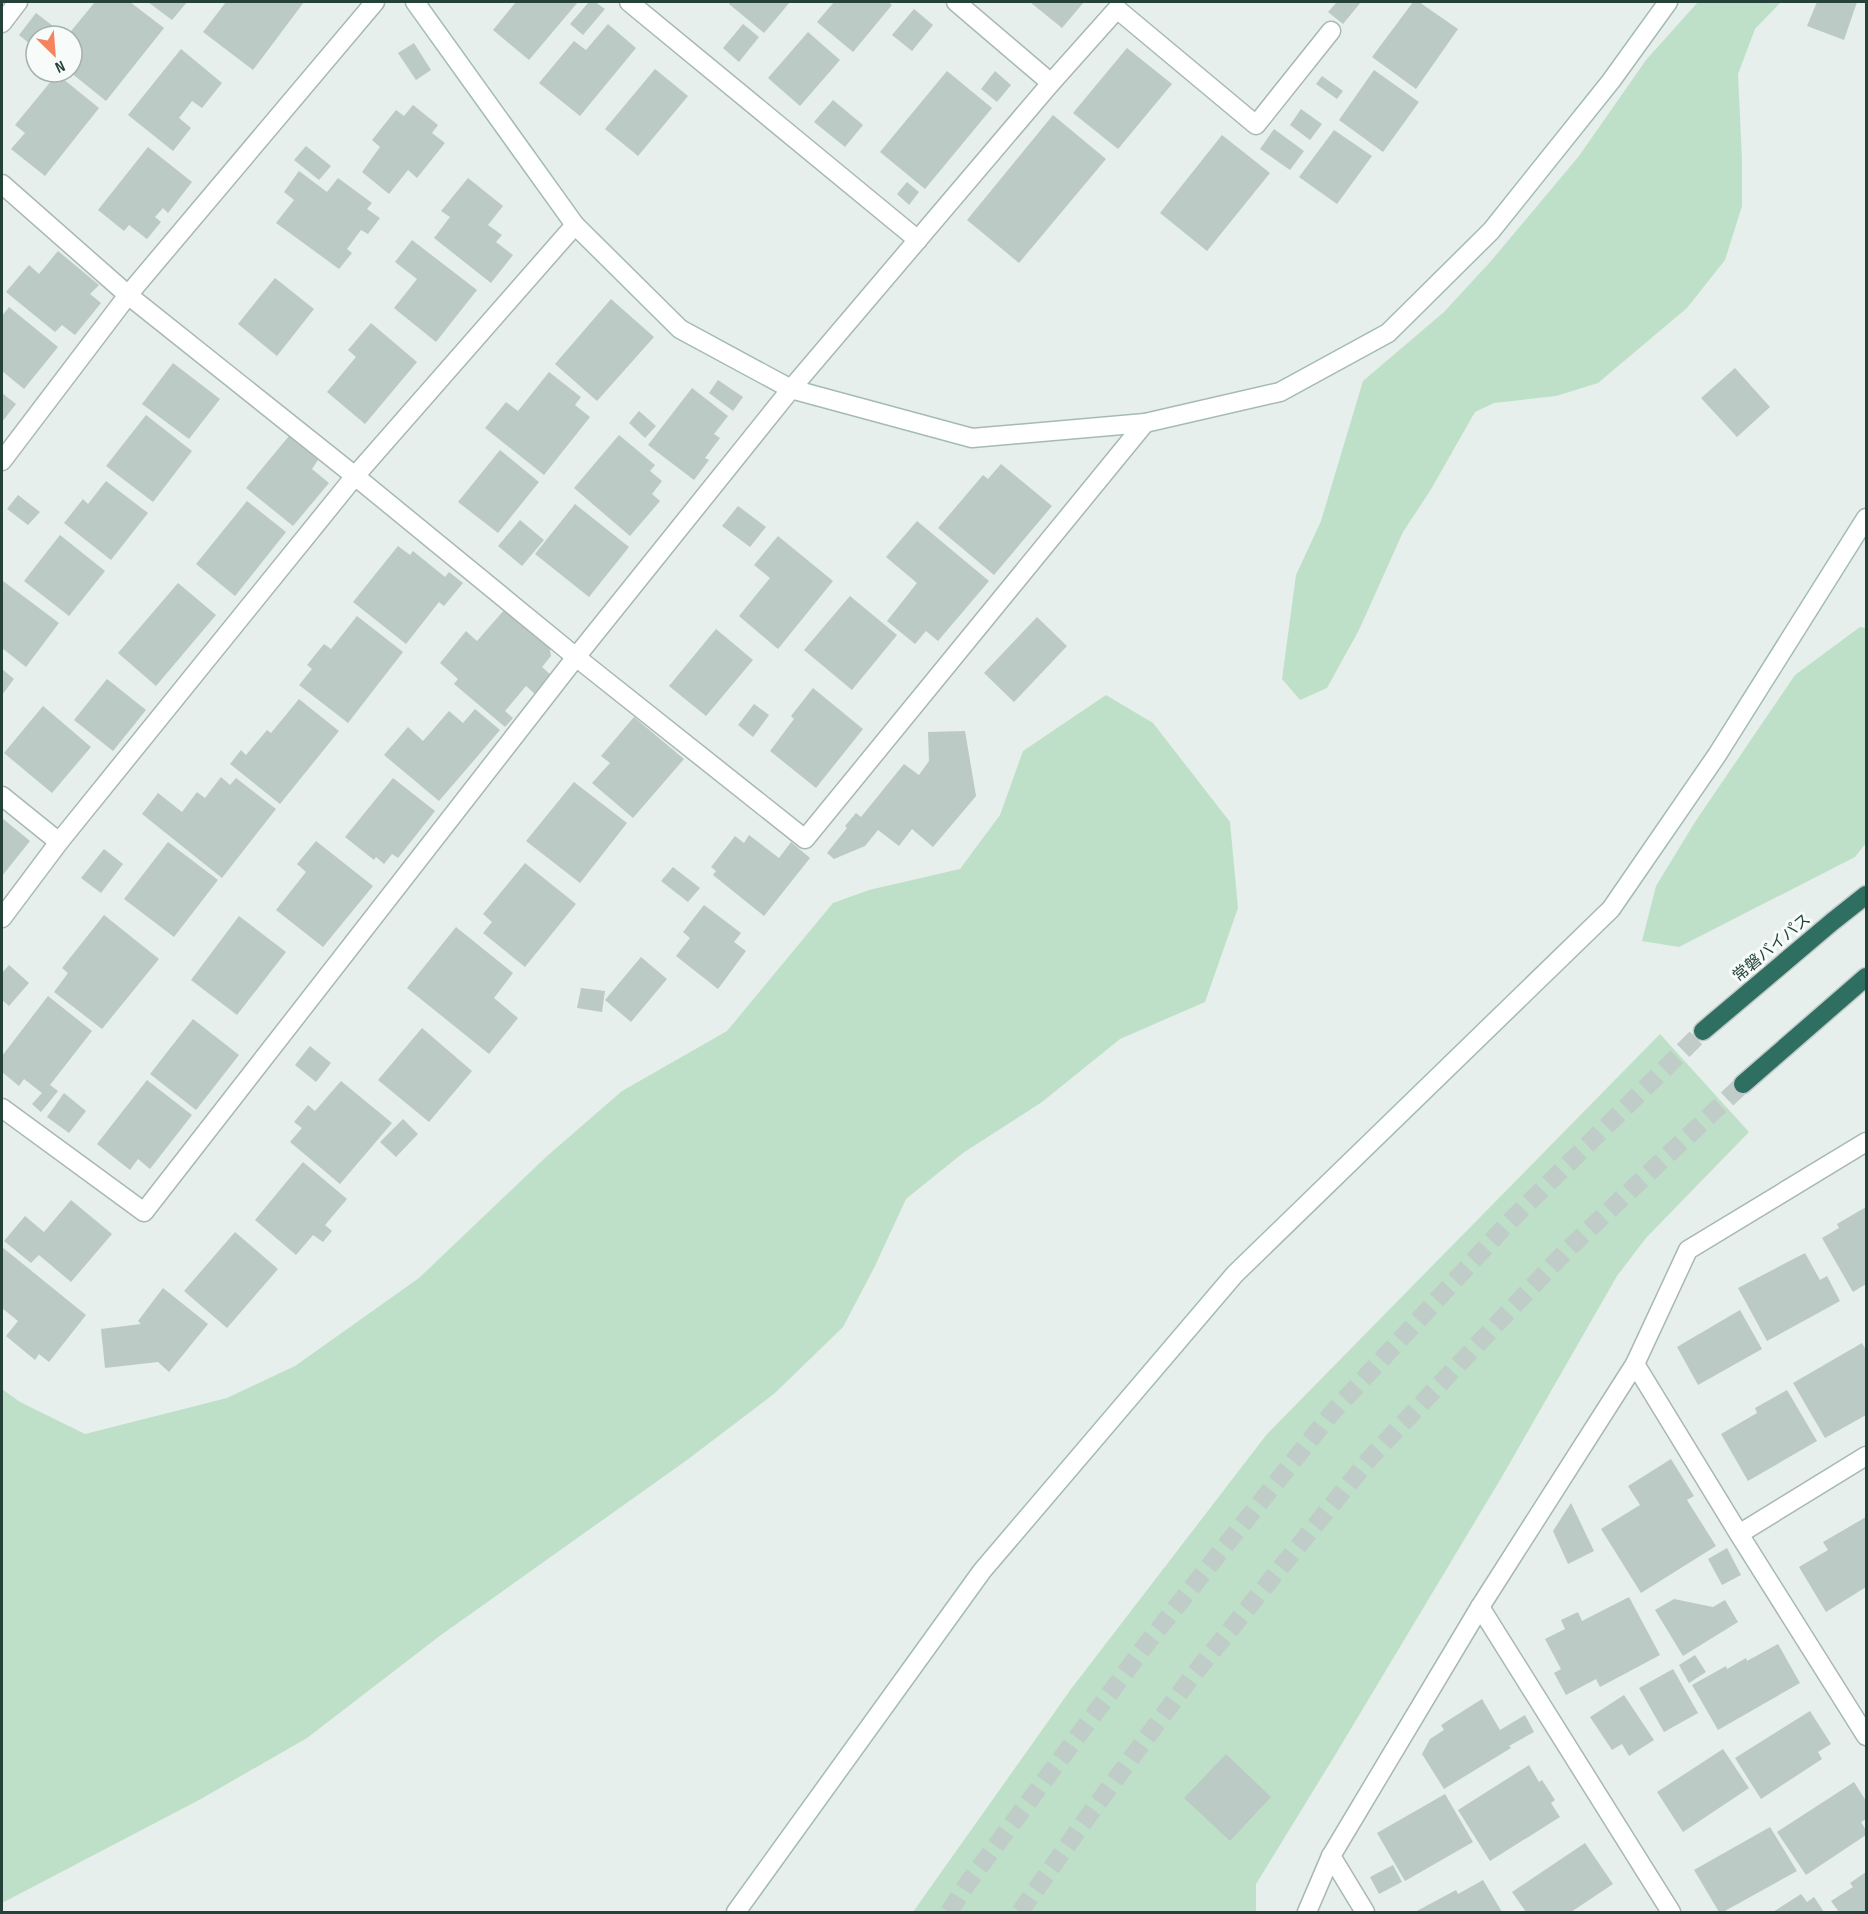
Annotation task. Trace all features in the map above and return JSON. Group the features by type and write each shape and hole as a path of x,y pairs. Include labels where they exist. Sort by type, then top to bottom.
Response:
{"highway":[{"path":"1832,922 1866,891"},
{"name":"常磐バイパス","path":"1703,1031 1866,896"},
{"path":"1743,1084 1866,977"}],"street":[{"path":"2,23 18,2"},
{"path":"2,461 128,295 375,2"},
{"path":"415,2 575,225 680,329 791,389 972,438 1145,423 1280,392 1388,333 1491,231 1611,81 1668,2"},
{"path":"629,2 918,240"},
{"path":"956,2 1051,84"},
{"path":"2,1108 144,1212 576,657 791,389 1117,9 1256,125 1331,31"},
{"path":"2,184 128,295 805,839 1145,423"},
{"path":"2,918 59,842 355,476 575,225"},
{"path":"736,1912 982,1571 1235,1274 1611,909 1717,755 1866,518"},
{"path":"2,796 59,842"},
{"path":"1307,1912 1331,1856 1480,1607 1635,1364 1688,1250 1866,1142"},
{"path":"1635,1364 1866,1736"},
{"path":"1739,1534 1866,1456"},
{"path":"1480,1607 1671,1912"},
{"path":"1331,1856 1365,1912"}],"green space":[{"path":"1698,2 1781,2 1755,29 1738,74 1742,206 1725,260 1687,308 1598,383 1556,396 1494,403 1475,412 1430,491 1403,532 1359,630 1327,688 1300,700 1282,679 1296,575 1321,521 1363,381 1444,312 1491,261 1579,156 1646,60"},
{"path":"1860,627 1866,628 1866,843 1855,857 1679,947 1642,941 1656,886 1695,822 1795,675"},
{"path":"1106,695 1153,723 1230,822 1238,908 1205,1002 1120,1039 1042,1102 963,1153 906,1199 843,1327 775,1393 687,1460 441,1635 307,1738 199,1800 2,1903 2,1389 20,1402 85,1434 227,1398 295,1366 419,1278 546,1157 622,1091 727,1031 833,903 869,890 960,869 1000,815 1023,751"},
{"path":"1660,1034 1749,1132 1646,1238 1617,1276 1503,1475 1256,1884 1256,1912 913,1912 1071,1689 1267,1434"}],"building":[{"path":"95,2 130,2 164,28 106,101 84,83 84,24 77,24"},
{"path":"148,2 187,2 172,20"},
{"path":"226,2 304,2 253,70 203,32"},
{"path":"516,2 578,2 529,60 493,30"},
{"path":"589,2 595,2 605,9 583,35 570,24"},
{"path":"730,2 790,2 764,33 729,4"},
{"path":"834,2 888,2 892,5 853,52 817,22"},
{"path":"1030,2 1084,2 1062,28"},
{"path":"1337,2 1361,2 1343,24 1328,12"},
{"path":"1413,2 1419,2 1458,29 1416,89 1372,57"},
{"path":"1817,2 1857,2 1844,40 1807,26"},
{"path":"914,9 933,25 912,51 892,35"},
{"path":"36,13 50,24 28,24"},
{"path":"608,24 636,48 580,116 539,83 574,41 586,50"},
{"path":"743,24 759,37 739,62 723,48"},
{"path":"24,29 24,39 19,35"},
{"path":"808,32 840,60 800,106 768,78"},
{"path":"414,43 431,70 416,80 398,53"},
{"path":"1127,48 1172,84 1118,149 1073,113"},
{"path":"181,49 222,83 202,108 192,101 179,118 191,128 173,151 128,115"},
{"path":"655,69 688,96 638,156 605,129"},
{"path":"1374,70 1419,102 1383,152 1339,120"},
{"path":"947,71 992,108 925,189 880,152"},
{"path":"995,71 1011,85 997,102 981,89"},
{"path":"1322,76 1343,91 1337,99 1316,84"},
{"path":"49,84 69,84 99,108 45,176 11,149 25,133 15,125"},
{"path":"833,100 863,125 845,147 814,122"},
{"path":"413,105 438,125 432,133 445,143 417,178 408,170 389,194 362,172 380,147 372,140 396,110 404,116"},
{"path":"1301,109 1322,124 1310,140 1290,125"},
{"path":"1053,115 1106,159 1019,263 967,220"},
{"path":"1274,129 1304,151 1290,170 1260,149"},
{"path":"1334,130 1372,156 1337,204 1299,177"},
{"path":"1222,135 1270,173 1207,251 1160,213"},
{"path":"306,146 331,166 319,180 294,160"},
{"path":"148,147 192,182 168,213 163,208 155,217 161,222 147,239 129,225 124,231 98,210"},
{"path":"299,171 327,192 338,178 372,203 367,209 380,218 368,234 361,230 347,249 352,253 339,269 276,223 294,200 284,192"},
{"path":"468,178 503,206 488,225 502,235 496,242 513,255 491,283 434,238 450,217 441,211"},
{"path":"907,182 919,192 909,205 897,194"},
{"path":"412,240 477,290 436,342 394,308 417,279 395,262"},
{"path":"58,251 99,285 90,294 101,303 75,335 62,325 55,332 6,292 29,265 39,274"},
{"path":"275,278 314,309 277,356 238,324"},
{"path":"611,299 654,337 597,401 555,364"},
{"path":"9,307 58,347 24,389 2,371 2,316"},
{"path":"371,323 417,362 365,424 327,392 356,357 348,350"},
{"path":"173,363 220,399 189,439 142,404"},
{"path":"1735,368 1770,407 1737,437 1701,398"},
{"path":"549,372 581,397 575,405 590,417 544,475 485,428 506,402 518,411"},
{"path":"718,380 743,397 733,411 709,393"},
{"path":"692,388 728,416 714,434 720,438 705,458 709,460 694,480 648,445"},
{"path":"2,393 16,404 2,422"},
{"path":"639,411 656,426 645,438 629,423"},
{"path":"146,415 192,451 153,502 106,466"},
{"path":"619,435 655,465 650,471 662,481 652,494 660,501 630,536 574,488"},
{"path":"289,436 318,460 312,469 329,483 293,526 246,488"},
{"path":"500,450 539,482 498,533 458,502"},
{"path":"1001,464 1052,506 994,575 938,528 983,475 988,479"},
{"path":"106,481 148,513 111,560 64,523 83,499 88,504"},
{"path":"18,495 40,512 28,525 7,509"},
{"path":"247,501 286,532 235,596 196,564"},
{"path":"575,504 629,547 589,597 535,554"},
{"path":"738,506 766,527 750,547 722,526"},
{"path":"520,520 544,540 522,566 498,546"},
{"path":"917,521 989,581 938,641 926,631 915,644 887,621 917,583 886,557"},
{"path":"60,535 105,571 69,616 24,581"},
{"path":"778,536 833,581 778,649 739,616 770,578 754,565"},
{"path":"398,546 410,555 413,551 445,577 449,572 463,583 444,606 439,602 406,644 353,602"},
{"path":"3,581 59,623 26,667 2,648"},
{"path":"178,583 216,615 156,686 118,653"},
{"path":"850,596 897,635 852,690 804,650"},
{"path":"505,609 549,644 551,656 542,667 551,675 535,694 526,686 505,711 513,718 505,727 454,684 458,679 440,663 466,631 477,641"},
{"path":"357,616 403,652 348,723 299,685 312,669 307,665 324,644 331,649"},
{"path":"1037,617 1067,646 1014,702 984,673"},
{"path":"716,629 753,660 706,716 669,686"},
{"path":"2,669 14,679 2,695"},
{"path":"107,679 146,710 113,751 74,720"},
{"path":"813,688 863,729 816,788 770,751 794,719 791,716"},
{"path":"299,699 339,731 280,804 230,764 241,750 246,755 267,730 271,733"},
{"path":"754,704 769,715 753,737 738,725"},
{"path":"43,706 91,747 52,793 4,753"},
{"path":"475,709 500,730 439,801 384,755 408,727 423,741 449,711 463,723"},
{"path":"634,717 684,759 633,818 592,783 610,763 601,756"},
{"path":"965,731 976,796 933,847 912,829 899,846 878,830 865,846 834,859 827,853 856,813 861,817 904,764 919,775 929,761 928,732"},
{"path":"221,777 230,785 236,778 276,809 222,878 142,814 158,793 182,812 197,792 205,798"},
{"path":"393,778 435,811 398,858 392,854 384,864 376,857 374,860 345,837"},
{"path":"574,782 627,823 580,883 526,841"},
{"path":"2,818 30,841 2,876"},
{"path":"749,835 779,858 791,842 810,858 764,916 713,875 716,871 711,867 735,836 744,843"},
{"path":"316,841 373,886 323,947 276,910 306,872 297,864"},
{"path":"168,842 218,880 174,937 124,899"},
{"path":"104,849 123,864 101,893 81,878"},
{"path":"525,863 576,904 525,967 483,933 492,922 483,914"},
{"path":"673,867 700,888 688,902 661,881"},
{"path":"704,905 741,933 734,942 746,951 718,989 676,956 690,938 683,932"},
{"path":"104,915 159,959 102,1029 54,992 68,973 62,968"},
{"path":"239,916 286,952 237,1015 191,980"},
{"path":"456,927 513,973 494,998 518,1018 489,1054 407,988"},
{"path":"641,957 667,979 631,1022 605,1000"},
{"path":"9,965 29,983 9,1006 2,1000 2,973"},
{"path":"581,988 605,991 602,1012 577,1008"},
{"path":"48,996 92,1031 50,1085 58,1091 41,1112 32,1104 42,1093 24,1079 19,1086 2,1072 2,1056"},
{"path":"193,1019 239,1055 196,1110 150,1074"},
{"path":"422,1028 472,1071 429,1122 378,1080"},
{"path":"310,1046 331,1063 316,1082 295,1065"},
{"path":"147,1080 192,1115 150,1169 138,1159 130,1170 97,1144"},
{"path":"341,1081 392,1123 340,1184 290,1142 302,1128 294,1122 308,1105 315,1111"},
{"path":"64,1093 86,1111 69,1133 47,1117"},
{"path":"403,1119 418,1134 396,1157 380,1142"},
{"path":"303,1162 347,1199 325,1225 332,1231 323,1242 313,1235 296,1255 255,1220"},
{"path":"71,1200 112,1234 71,1282 39,1255 31,1263 4,1241 25,1216 44,1232"},
{"path":"1866,1207 1866,1284 1853,1292 1822,1238 1839,1228 1837,1224"},
{"path":"235,1232 278,1269 227,1328 184,1291"},
{"path":"2,1247 86,1315 49,1362 39,1354 35,1360 6,1336 18,1321 2,1308"},
{"path":"1805,1253 1820,1280 1827,1276 1840,1301 1767,1341 1738,1288"},
{"path":"163,1288 208,1324 169,1372 158,1362 105,1368 101,1329 141,1324 138,1321"},
{"path":"1740,1310 1762,1349 1698,1385 1677,1347"},
{"path":"1862,1343 1866,1350 1866,1415 1825,1438 1793,1383"},
{"path":"1787,1390 1817,1441 1748,1481 1721,1434 1757,1413 1755,1408"},
{"path":"1671,1459 1694,1496 1687,1500 1716,1546 1641,1593 1601,1529 1640,1505 1628,1486"},
{"path":"1571,1503 1594,1551 1568,1564 1553,1531"},
{"path":"1866,1517 1866,1587 1826,1612 1799,1567 1828,1550 1823,1542"},
{"path":"1727,1548 1741,1575 1722,1585 1708,1559"},
{"path":"1629,1597 1660,1655 1600,1687 1596,1679 1566,1695 1554,1673 1561,1669 1545,1639 1565,1629 1561,1620 1578,1612 1582,1621"},
{"path":"1674,1599 1713,1607 1725,1600 1738,1622 1683,1656 1655,1610"},
{"path":"1778,1644 1800,1683 1718,1730 1692,1685 1726,1666 1727,1669 1746,1658 1747,1661"},
{"path":"1695,1655 1706,1672 1689,1683 1679,1665"},
{"path":"1673,1669 1698,1713 1664,1732 1639,1688"},
{"path":"1624,1695 1654,1740 1629,1756 1622,1744 1612,1750 1590,1717"},
{"path":"1482,1699 1500,1730 1525,1715 1534,1732 1444,1789 1422,1754 1430,1739 1444,1730 1441,1725"},
{"path":"1810,1711 1831,1744 1818,1752 1822,1759 1761,1799 1735,1758"},
{"path":"1723,1749 1749,1788 1683,1832 1657,1792"},
{"path":"1226,1754 1271,1797 1230,1841 1184,1798"},
{"path":"1529,1765 1539,1782 1542,1780 1555,1800 1551,1803 1560,1817 1490,1861 1458,1810"},
{"path":"1854,1782 1866,1801 1866,1819 1861,1822 1866,1835 1806,1875 1777,1832"},
{"path":"1445,1794 1473,1842 1405,1881 1377,1833"},
{"path":"1770,1827 1797,1871 1723,1912 1719,1912 1694,1870"},
{"path":"1585,1843 1613,1884 1571,1912 1526,1912 1512,1892"},
{"path":"1393,1865 1402,1882 1379,1894 1370,1877"},
{"path":"1866,1872 1866,1912 1839,1912 1831,1901 1853,1887 1850,1883"},
{"path":"1483,1880 1502,1912 1415,1912 1456,1890 1458,1894"},
{"path":"1801,1894 1807,1902 1814,1897 1824,1912 1773,1912"}],"tunnel":[{"path":"949,1912 967,1884 1148,1642 1331,1414 1510,1221 1703,1031"},
{"path":"1020,1912 1190,1679 1370,1458 1564,1253 1743,1084"}]}
